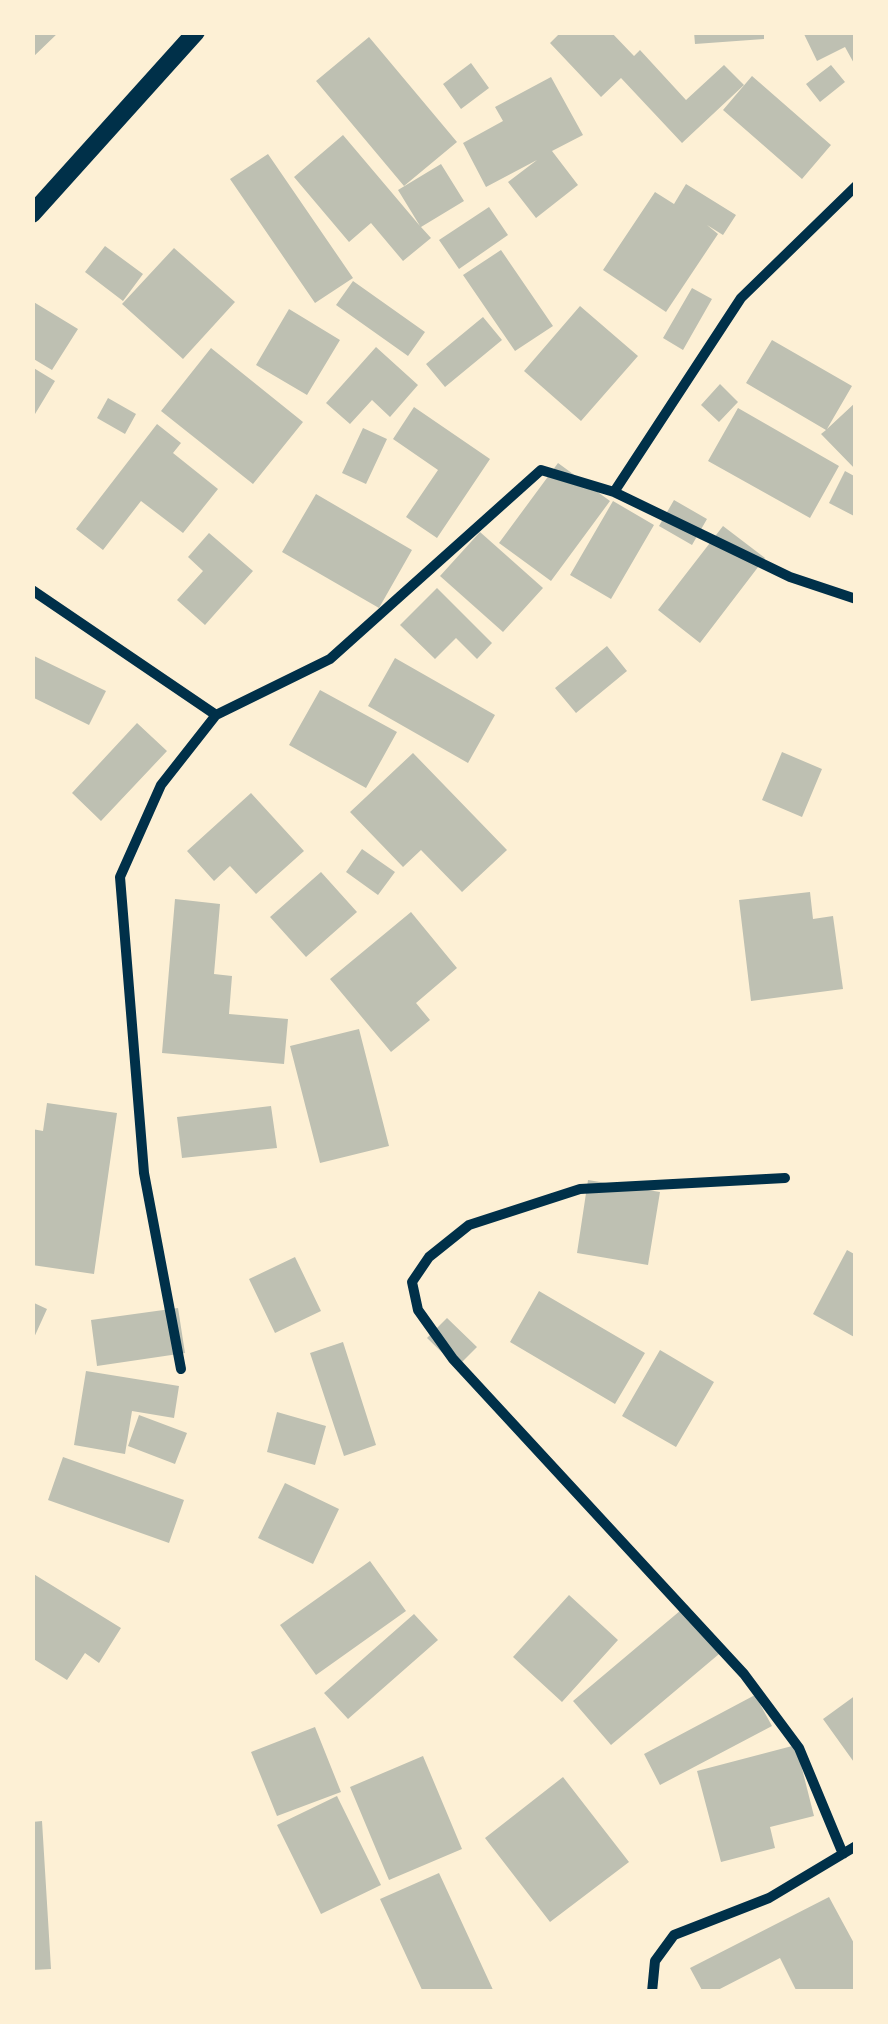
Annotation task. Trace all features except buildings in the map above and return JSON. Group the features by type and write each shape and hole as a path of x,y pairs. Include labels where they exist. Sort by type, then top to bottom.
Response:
{"street":[{"path":"32,214 196,32"},
{"path":"614,492 741,298 856,186"},
{"path":"181,1368 144,1173 120,877 160,786 216,715 330,659 541,470 614,492 790,578 856,599"},
{"path":"32,590 216,715"},
{"path":"785,1178 580,1190 469,1225 429,1257 412,1282 418,1310 454,1359 766,1704 799,1748 843,1854"},
{"path":"652,1992 655,1961 674,1936 768,1898 856,1846"}]}
